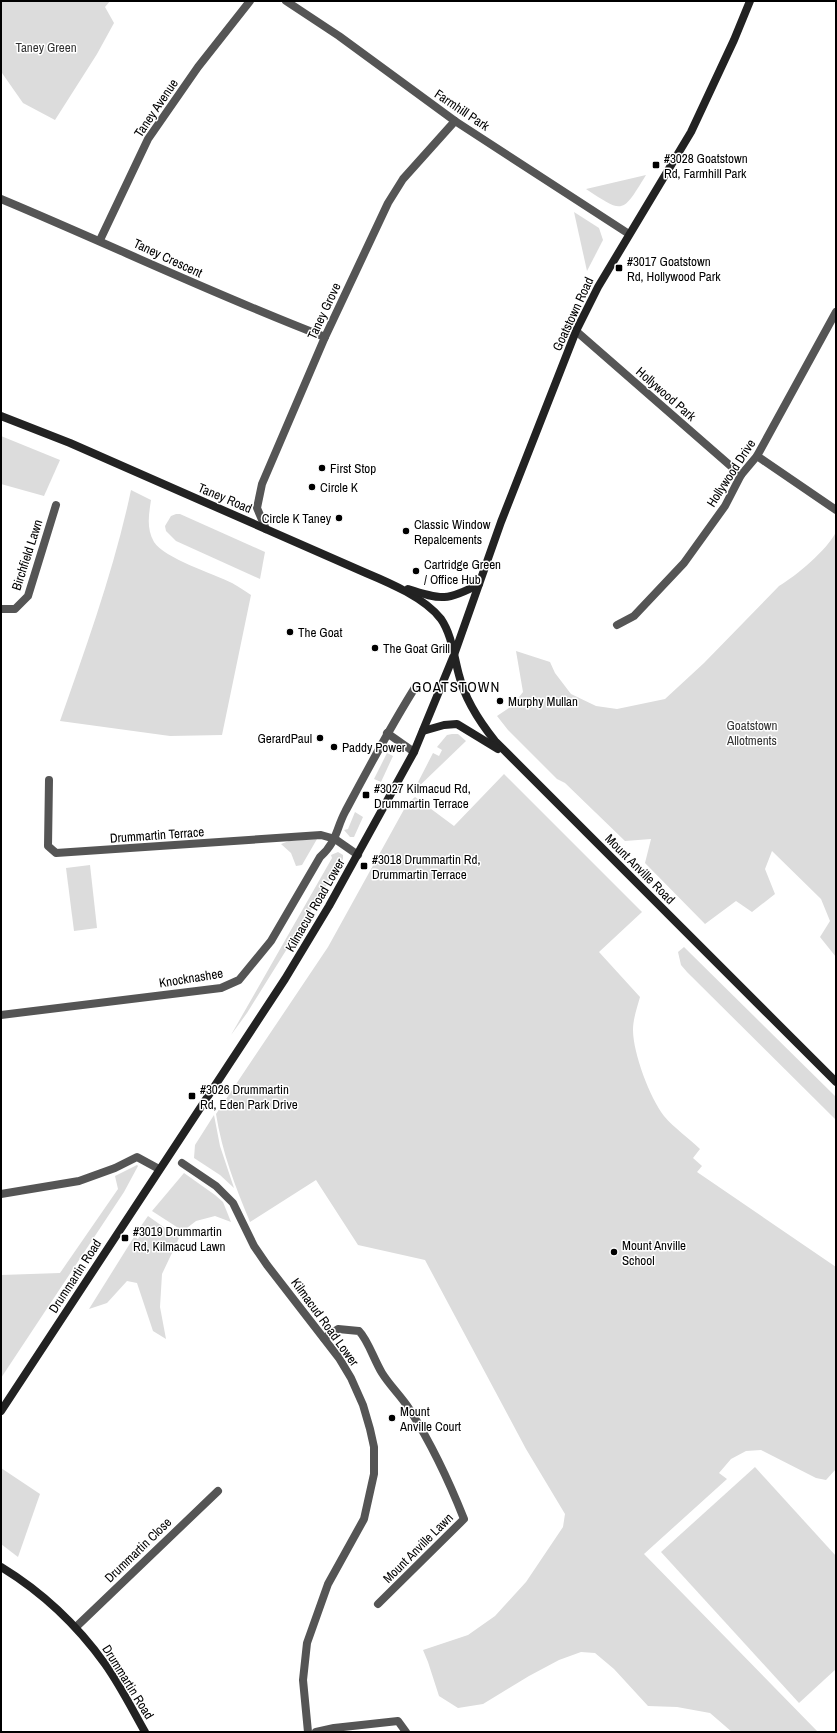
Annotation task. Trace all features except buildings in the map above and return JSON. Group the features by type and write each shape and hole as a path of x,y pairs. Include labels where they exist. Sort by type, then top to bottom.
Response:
{"main road":[{"name":"Goatstown Road","path":"454,655 479,584 576,331 598,287 691,132 734,40 750,1"},
{"name":"Taney Road","path":"1,416 70,443 394,585 414,597 438,616 446,629 454,655"},
{"path":"394,585 432,597 445,598 461,594 479,584"},
{"name":"Kilmacud Road Lower","path":"169,1153 285,979 358,855 414,752 454,655"},
{"name":"Mount Anville Road","path":"454,655 470,704 481,724 507,754 836,1082"},
{"path":"423,731 444,725 457,724 507,754"},
{"name":"Drummartin Road","path":"1,1411 169,1153"},
{"name":"Drummartin Road","path":"1,1567 32,1587 76,1627 106,1664 145,1732"}],"street":[{"name":"Taney Avenue","path":"100,240 148,138 198,67 250,1"},
{"name":"Farmhill Park","path":"286,1 339,36 455,121 629,234"},
{"name":"Taney Grove","path":"266,529 257,508 262,484 325,337 388,203 403,179 455,121"},
{"name":"Taney Crescent","path":"1,199 100,240 214,292 325,337"},
{"name":"Hollywood Drive","path":"617,625 634,616 684,563 725,506 741,475 757,456 836,312"},
{"name":"Hollywood Park","path":"576,331 741,475"},
{"path":"757,456 836,510"},
{"name":"Birchfield Lawn","path":"1,609 15,608 28,596 56,505"},
{"name":"Knocknashee","path":"1,1015 221,988 238,980 271,941 320,857 329,849 335,840 342,817 387,733 416,686"},
{"path":"387,733 414,752"},
{"name":"Drummartin Terrace","path":"49,780 48,846 56,852 321,835 335,840"},
{"path":"335,840 358,855"},
{"path":"1,1194 79,1181 115,1168 137,1157 159,1169"},
{"name":"Kilmacud Road Lower","path":"182,1163 216,1186 228,1197 254,1246 324,1338 351,1378 363,1405 374,1447 374,1474 364,1519 328,1584 307,1643 303,1680 308,1732"},
{"name":"Mount Anville Lawn","path":"324,1338 338,1329 359,1331 365,1337 369,1349 383,1375 409,1408 442,1466 464,1519 378,1604"},
{"name":"Drummartin Close","path":"76,1627 218,1491"},
{"path":"316,1732 334,1728 398,1721 406,1732"}],"green space":[{"name":"Taney Green","path":"1,1 110,1 105,7 114,23 97,54 55,120 23,103 2,73"},
{"path":"646,175 632,197 621,206 615,206 608,203 586,189"},
{"path":"574,212 599,228 603,240 587,271"},
{"path":"1,436 60,460 44,496 1,484"},
{"path":"131,490 151,500 149,521 150,532 151,537 159,548 178,560 232,583 251,595 222,735 170,736 60,721 90,636 117,548"},
{"path":"180,514 265,552 260,579 176,541 166,531 165,526 171,516"},
{"name":"Goatstown Allotments","path":"836,532 836,957 820,937 830,921 821,899 772,851 765,869 775,894 752,912 736,901 705,924 645,863 651,839 625,841 565,783 557,779 508,730 497,716 512,706 523,692 516,651 550,662 555,673 571,694 596,706 617,709 665,699 704,663 779,586 794,576 826,547"},
{"path":"458,734 466,741 413,792 433,753 439,756 442,750 437,747 447,735"},
{"path":"387,753 393,756 381,782 374,779"},
{"name":"Mount Anville School","path":"504,774 642,912 599,952 640,997 634,1018 633,1030 639,1063 653,1098 664,1116 672,1125 700,1149 693,1158 702,1166 697,1172 836,1267 836,1469 826,1480 816,1478 761,1450 746,1451 731,1459 719,1473 727,1479 644,1554 818,1732 732,1732 710,1713 677,1707 648,1706 614,1669 595,1653 581,1652 559,1660 483,1704 458,1708 439,1696 423,1650 468,1635 495,1616 526,1582 563,1527 565,1514 526,1449 425,1260 358,1245 316,1180 250,1222 230,1169 216,1114 328,947 407,804 415,797 454,826"},
{"path":"355,812 363,817 354,837 350,837 344,830 348,829"},
{"path":"317,839 302,865 296,866 291,853 281,844 289,841"},
{"path":"338,852 343,855 343,859 247,1013 231,1035 332,858 331,855"},
{"path":"90,865 97,928 74,931 66,868"},
{"path":"684,947 836,1097 836,1120 687,972 681,965 678,952"},
{"path":"214,1115 220,1146 234,1188 220,1175 194,1158 195,1145"},
{"path":"137,1165 138,1166 124,1192 1,1378 1,1275 60,1273 118,1189 115,1176"},
{"path":"184,1173 223,1202 231,1222 215,1216 196,1221 183,1231 152,1211"},
{"path":"148,1216 179,1238 162,1274 160,1307 166,1339 153,1331 137,1283 127,1281 107,1303 89,1309 134,1237 138,1239 144,1229 141,1226"},
{"path":"755,1467 836,1556 836,1669 799,1703 661,1552"},
{"path":"1,1468 40,1494 18,1557 1,1544"}],"place":[{"name":"#3028 Goatstown Rd, Farmhill Park","path":"656,165"},
{"name":"#3017 Goatstown Rd, Hollywood Park","path":"619,268"},
{"name":"First Stop","path":"322,468"},
{"name":"Circle K","path":"312,487"},
{"name":"Circle K Taney","path":"339,518"},
{"name":"Classic Window Repalcements","path":"406,531"},
{"name":"Cartridge Green / Office Hub","path":"416,571"},
{"name":"The Goat","path":"290,632"},
{"name":"The Goat Grill","path":"375,648"},
{"name":"Murphy Mullan","path":"500,701"},
{"name":"GerardPaul","path":"320,738"},
{"name":"Paddy Power","path":"334,747"},
{"name":"#3027 Kilmacud Rd, Drummartin Terrace","path":"366,795"},
{"name":"#3018 Drummartin Rd, Drummartin Terrace","path":"364,866"},
{"name":"#3026 Drummartin Rd, Eden Park Drive","path":"192,1096"},
{"name":"#3019 Drummartin Rd, Kilmacud Lawn","path":"125,1238"},
{"name":"Mount Anville School","path":"614,1252"},
{"name":"Mount Anville Court","path":"392,1418"}],"district":[{"name":"GOATSTOWN","path":"456,686"}]}
